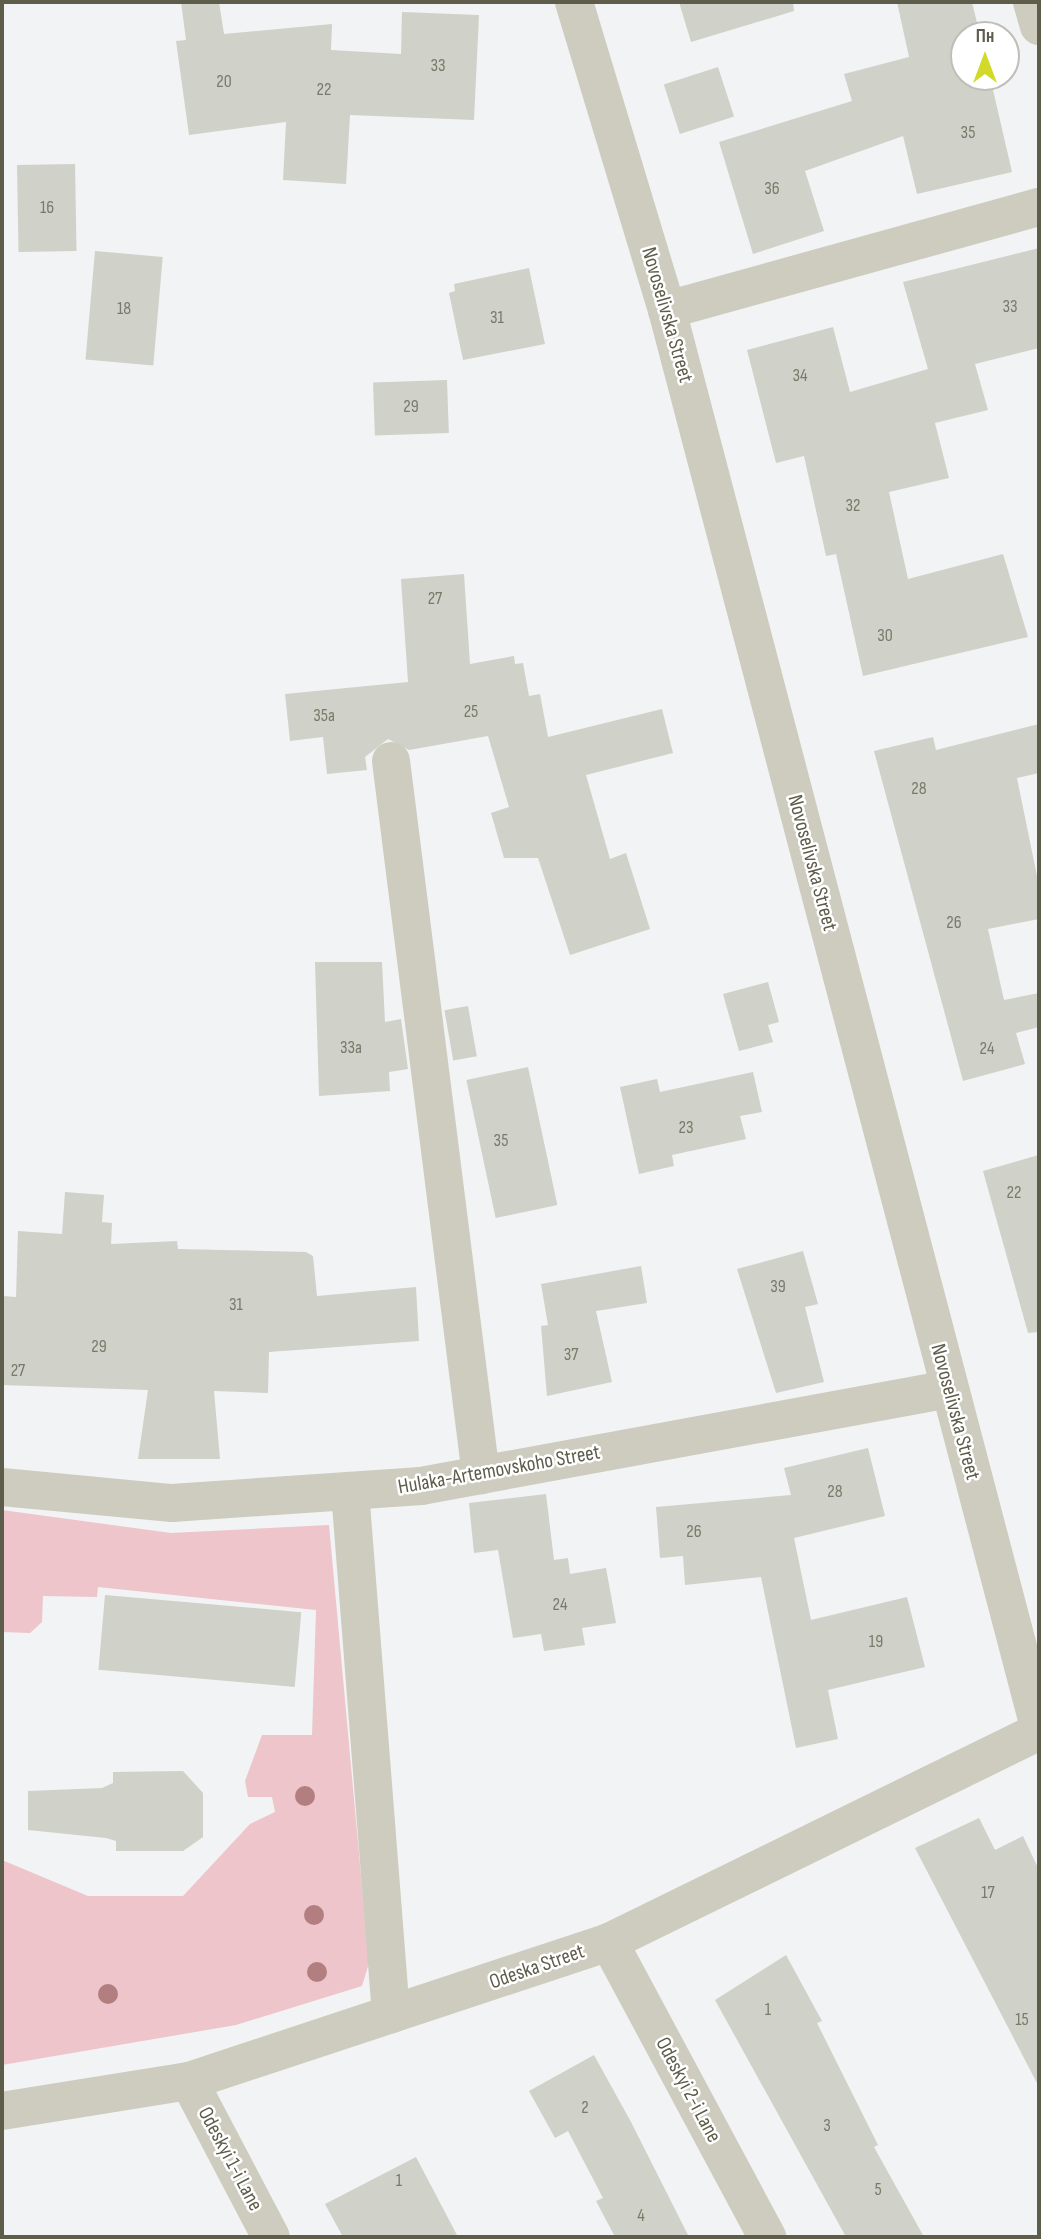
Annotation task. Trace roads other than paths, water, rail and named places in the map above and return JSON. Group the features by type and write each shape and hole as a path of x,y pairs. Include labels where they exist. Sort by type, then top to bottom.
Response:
{"street":[{"name":"Novoselivska Street","path":"574,2 667,310 1039,1729"},
{"path":"1032,2 1039,26"},
{"path":"667,310 1039,207"},
{"path":"391,761 481,1475"},
{"name":"Hulaka-Artemovskoho Street","path":"2,1487 172,1503 350,1491 481,1475 949,1389"},
{"path":"350,1491 391,2014"},
{"name":"Odeska Street","path":"2,2111 189,2081 610,1942 1039,1729"},
{"name":"Odeskyi 2-i Lane","path":"610,1942 767,2237"},
{"name":"Odeskyi 1-i Lane","path":"189,2081 271,2237"}]}
